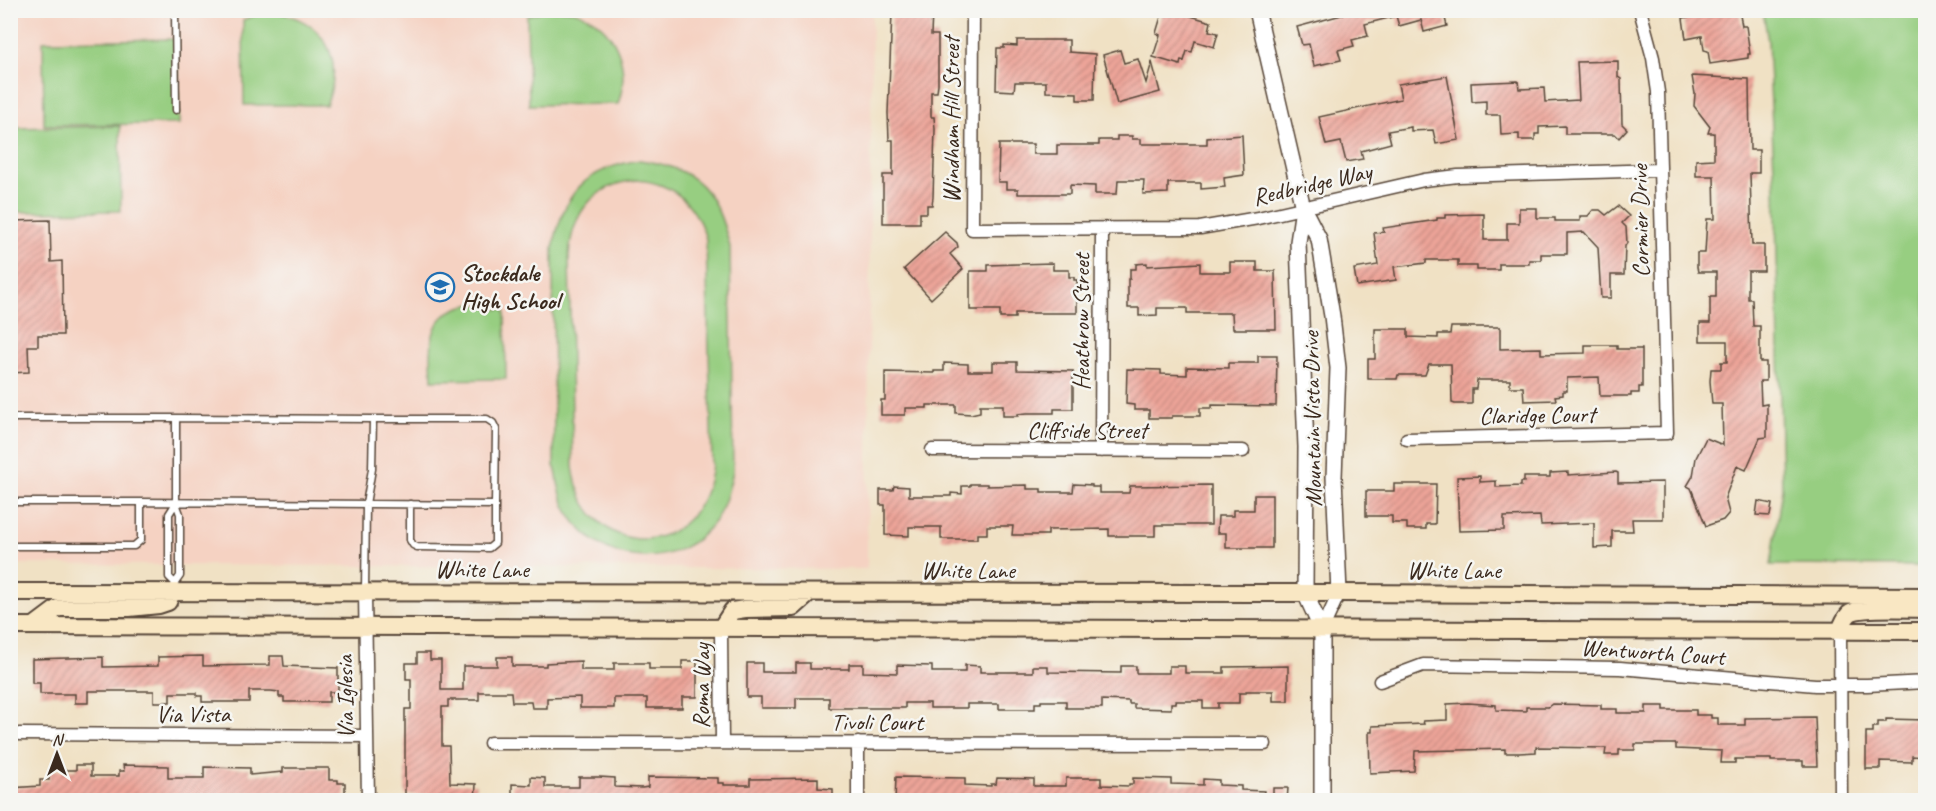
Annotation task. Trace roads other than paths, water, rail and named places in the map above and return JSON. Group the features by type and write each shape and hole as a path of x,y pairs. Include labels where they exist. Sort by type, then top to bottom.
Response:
{"main road":[{"name":"White Lane","path":"10,592 173,588 365,593 1339,593 1926,596"},
{"path":"34,627 58,608 145,607 168,602 173,588"},
{"path":"721,628 732,611 793,608 809,594"},
{"path":"1840,631 1847,616 1853,612 1872,609 1926,609"},
{"path":"10,626 1926,631"}],"street":[{"name":"Windham Hill Street","path":"972,229 973,10"},
{"name":"Mountain Vista Drive","path":"1257,10 1303,208 1319,239 1338,368 1334,477 1339,593 1322,630 1322,801"},
{"name":"Cormier Drive","path":"1640,10 1653,58 1658,92 1667,433"},
{"name":"Redbridge Way","path":"972,229 1200,228 1303,208 1424,180 1458,176 1660,170"},
{"name":"Mountain Vista Drive","path":"1303,208 1298,242 1306,447 1305,593 1322,630"},
{"name":"Heathrow Street","path":"1101,451 1102,229"},
{"name":"Claridge Court","path":"1407,439 1667,433"},
{"name":"Cliffside Street","path":"932,450 1243,451"},
{"name":"Via Iglesia","path":"365,593 368,801"},
{"name":"Roma Way","path":"721,628 722,743"},
{"path":"1840,631 1841,801"},
{"name":"Wentworth Court","path":"1380,681 1423,664 1620,668 1766,682 1841,685 1926,682"},
{"name":"Via Vista","path":"19,734 367,736"},
{"name":"Tivoli Court","path":"490,743 1265,744"},
{"path":"858,743 858,801"}],"lane":[{"path":"176,10 176,110"},
{"path":"10,418 487,419 493,423 496,429 495,543 493,546 489,548 441,548 412,545 410,504"},
{"path":"173,588 180,576 180,514 176,503 176,418"},
{"path":"365,593 366,504 372,469 373,418"},
{"path":"10,502 495,505"},
{"path":"10,546 134,546 141,540 141,502"},
{"path":"173,588 169,577 169,514 176,503"}],"place":[{"name":"Stockdale High School","path":"440,287"}]}
